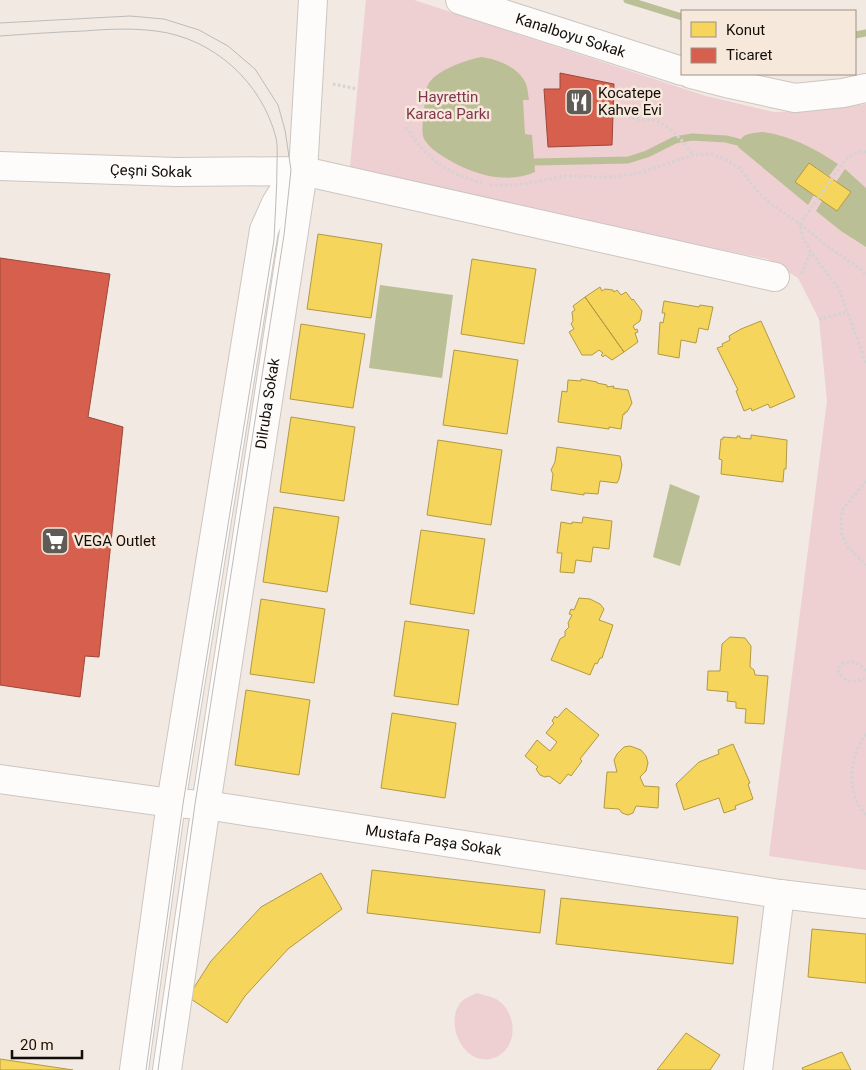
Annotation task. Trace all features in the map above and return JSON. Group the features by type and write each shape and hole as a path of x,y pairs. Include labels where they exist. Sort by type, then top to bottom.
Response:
{"street":[{"name":"Dilruba Sokak","path":"167,1070 303,172 313,0"},
{"name":"Kanalboyu Sokak","path":"460,0 681,71"},
{"path":"695,75 726,84 795,98 843,93 866,88"},
{"name":"Çeşni Sokak","path":"0,166 176,172 303,172 786,278"},
{"path":"134,1070 172,803 264,230 276,203 290,181 303,172"},
{"name":"Mustafa Paşa Sokak","path":"0,779 172,803 206,805 780,894 866,904"},
{"path":"758,1070 780,894"}],"path":[{"path":"613,114 625,115 640,120 653,120 672,131 693,155"},
{"path":"406,127 423,151 435,163 473,181 492,185 518,185 566,176 622,176 642,172 693,155 710,154 725,158 739,168 759,193 866,275"},
{"path":"866,152 858,151 846,159 800,224 803,238 811,252 839,289 866,363"},
{"path":"786,278 805,269 811,252"},
{"path":"819,319 848,312"},
{"path":"866,481 843,508 841,519 842,535 847,546 866,565"},
{"path":"866,671 856,662 850,661 841,664 838,670 842,677 848,681 859,681 866,677"},
{"path":"866,734 861,741 852,764 851,780 861,809 866,815"}],"green space":[{"name":"Hayrettin Karaca Parkı","path":"366,0 414,0 706,96 774,112 812,111 866,104 866,870 769,856 827,401 819,319 798,278 768,259 349,177"},
{"path":"477,993 496,999 504,1005 512,1022 511,1041 500,1055 490,1059 480,1059 471,1055 463,1048 455,1028 457,1008 463,1000"}],"shaded area":[{"path":"481,57 507,65 523,78 526,84 529,100 523,100 525,134 532,135 535,172 512,178 477,173 441,155 430,147 424,139 422,125 425,95 431,80 451,67"},
{"path":"763,132 783,136 802,144 838,164 829,176 809,163 796,182 814,195 808,205 738,147 739,142 744,136"},
{"path":"845,169 866,188 866,247 841,231 816,211 822,201 837,211 851,192 836,182"},
{"path":"380,285 453,295 442,378 369,368"},
{"path":"670,484 700,496 680,566 653,557"}],"building: Konut":[{"path":"809,163 851,192 837,211 795,182"},
{"path":"318,234 382,244 371,318 307,309"},
{"path":"472,259 536,269 524,344 461,334"},
{"path":"600,287 602,291 605,289 613,290 614,292 617,290 621,295 626,292 642,311 640,321 633,326 638,332 635,333 638,342 624,352 585,297"},
{"path":"585,297 624,352 612,360 605,355 603,357 601,355 603,353 599,350 592,355 582,355 569,332 574,329 571,324 573,321 572,312 575,310 573,306"},
{"path":"664,301 699,307 700,305 713,307 708,330 699,328 696,343 681,340 679,358 658,354 660,322 663,323 665,313 662,313"},
{"path":"761,321 795,397 770,408 768,404 752,411 751,408 744,411 736,391 738,390 717,348 730,340 729,336"},
{"path":"301,324 365,334 353,408 290,399"},
{"path":"454,350 518,360 507,434 443,425"},
{"path":"581,379 607,385 607,387 614,386 613,388 628,390 632,403 627,412 623,414 621,429 558,422 562,391 567,392 568,380 581,381"},
{"path":"291,417 355,427 344,501 280,492"},
{"path":"751,435 787,440 786,469 784,469 783,482 721,474 722,460 719,459 721,439 723,437 737,438 737,436 740,436 740,438 751,439"},
{"path":"438,440 502,450 491,525 427,515"},
{"path":"557,447 620,456 622,465 617,483 600,481 598,494 584,493 584,495 551,490 553,474 551,470 555,462"},
{"path":"274,507 339,517 327,592 263,582"},
{"path":"583,517 612,521 609,549 593,547 591,562 576,560 574,573 560,572 562,553 557,553 561,522 582,523"},
{"path":"421,530 485,539 474,614 410,604"},
{"path":"579,598 590,599 600,604 604,609 599,620 613,625 602,658 600,658 597,664 595,663 590,675 551,660 560,639 565,636 565,631 569,627 568,623 572,615 569,614 571,609 574,610"},
{"path":"261,599 325,609 314,683 250,674"},
{"path":"405,621 469,630 458,705 394,696"},
{"path":"730,637 745,638 751,646 750,667 754,670 755,675 768,676 764,724 745,723 746,709 736,708 736,702 727,701 728,692 707,690 708,671 720,671 722,644"},
{"path":"246,690 310,700 299,775 235,765"},
{"path":"566,708 599,735 580,759 582,761 571,776 568,774 560,784 549,776 540,775 536,769 538,767 525,756 537,740 550,751 557,742 546,733 554,723 552,721 555,716 557,718"},
{"path":"392,713 456,723 445,798 381,788"},
{"path":"733,744 750,783 748,784 753,799 735,806 736,809 724,813 719,798 684,810 676,784 699,762 719,754 718,750"},
{"path":"630,746 641,750 646,756 648,763 646,771 640,777 644,786 659,787 658,808 636,806 633,813 628,815 622,813 619,809 604,808 607,772 617,772 614,760 617,754 624,747"},
{"path":"372,870 545,890 540,933 367,913"},
{"path":"321,873 342,909 288,949 245,996 227,1023 188,997 211,961 261,907"},
{"path":"561,898 738,917 733,964 556,944"},
{"path":"812,929 866,934 866,983 808,977"},
{"path":"686,1033 720,1055 710,1070 657,1070"},
{"path":"842,1052 851,1070 803,1070 802,1068"},
{"path":"0,1059 73,1070 0,1070"}],"building: Ticaret":[{"name":"Kocatepe Kahve Evi","path":"560,73 614,84 612,145 548,147 544,89 560,89"},
{"name":"VEGA Outlet","path":"0,258 110,274 88,417 123,427 99,657 85,656 80,697 0,685"}],"waterway":[{"path":"627,0 681,17"},
{"path":"856,35 866,33"},
{"path":"535,162 628,160 647,154 675,140 692,137 726,139 738,142"}],"tram line":[{"path":"0,23 130,16 164,19 199,30 228,46 255,69 278,105 285,130 291,170 284,235 195,804 158,1070"},
{"path":"0,36 120,29 138,29 177,35 215,53 247,81 269,118 277,141 274,240 183,804 146,1070"}],"place":[{"name":"Kocatepe Kahve Evi","path":"579,102"},
{"name":"VEGA Outlet","path":"55,541"}]}
